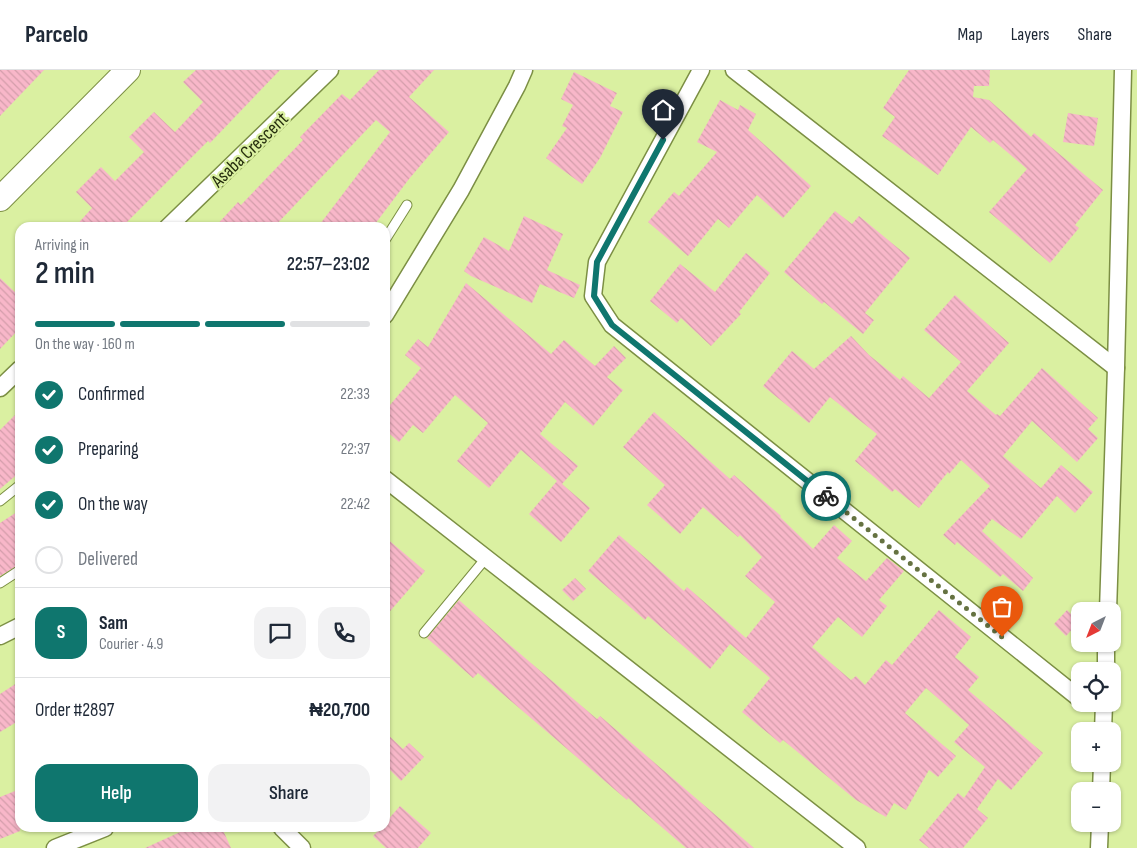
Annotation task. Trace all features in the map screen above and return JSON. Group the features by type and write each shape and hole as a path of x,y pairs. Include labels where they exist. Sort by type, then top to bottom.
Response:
{"street":[{"path":"0,198 128,70"},
{"name":"Asaba Crescent","path":"173,222 330,70"},
{"path":"390,307 461,190 524,70"},
{"path":"701,70 597,262 594,296 612,325 1071,692"},
{"path":"734,70 1116,368"},
{"path":"1108,602 1123,70"},
{"path":"0,388 15,374"},
{"path":"390,483 857,848"},
{"path":"0,636 15,628"},
{"path":"55,848 95,832"},
{"path":"286,832 302,848"},
{"path":"1099,848 1100,832"}],"lane":[{"path":"390,232 407,205"},
{"path":"0,502 15,489"},
{"path":"424,633 486,558"},
{"path":"0,583 15,573"}],"building":[{"path":"0,70 44,70 0,116"},
{"path":"196,70 280,70 210,143 208,141 127,222 79,222 92,208 76,192 101,167 115,181 144,152 129,137 154,112 175,132 203,102 183,82"},
{"path":"379,70 434,70 409,97 449,132 409,179 377,222 322,222 390,132 376,120 279,222 220,222 238,202 241,205 303,140 300,137 342,94 350,100"},
{"path":"909,70 990,70 989,86 974,86 973,97 989,100 1031,137 1034,133 1103,190 1075,225 1079,228 1050,263 989,212 1027,169 993,140 990,143 971,127 938,175 882,136 895,117 883,108"},
{"path":"574,72 617,93 610,106 623,112 600,158 582,184 546,158 567,128 562,126 573,105 561,99"},
{"path":"720,100 738,110 740,105 756,114 748,130 811,186 783,218 757,195 729,228 718,219 688,256 648,222 674,192 679,196 717,152 697,142"},
{"path":"1068,113 1098,118 1094,146 1063,142"},
{"path":"835,211 852,224 859,216 910,258 865,313 874,320 863,334 824,302 822,304 784,272"},
{"path":"524,216 563,234 547,270 580,285 574,298 540,284 532,303 471,276 464,271 484,237 509,251"},
{"path":"746,253 770,273 739,312 741,314 711,346 681,318 677,323 650,301 680,264 715,292"},
{"path":"0,278 15,292 15,333 0,349"},
{"path":"466,283 551,354 564,340 595,366 614,346 626,358 607,377 623,390 593,426 565,402 540,434 578,466 562,484 590,508 561,542 529,514 557,481 521,450 489,488 457,461 488,423 455,395 423,433 413,425 399,442 390,434 390,405 421,368 405,355 418,339 428,347"},
{"path":"955,295 1009,343 967,391 996,415 1000,416 1042,368 1098,418 1088,429 1098,438 1077,462 1032,421 1003,456 1041,488 1061,465 1093,492 1075,513 1057,496 1021,539 992,519 982,531 1033,578 1023,591 1003,574 1000,577 957,542 955,545 943,535 990,486 961,460 949,474 948,472 919,508 895,489 892,492 855,461 877,434 830,397 809,423 763,386 792,351 814,369 851,336 869,355 900,380 903,376 929,398 961,362 924,330"},
{"path":"654,412 730,479 734,475 781,516 813,549 834,525 852,541 837,558 866,581 887,558 904,571 879,600 887,606 862,637 838,617 812,647 851,680 856,676 865,685 886,660 892,665 939,610 971,637 955,657 979,677 968,690 1043,753 1011,790 998,779 977,809 988,818 963,848 929,848 919,840 958,793 964,798 985,767 954,742 969,725 926,688 905,713 956,756 938,777 929,770 906,810 894,803 886,817 856,800 783,740 780,743 742,712 770,678 730,644 710,669 648,616 645,620 588,571 619,535 684,591 687,587 746,638 775,602 745,576 762,557 740,535 738,537 703,507 680,534 647,505 665,485 623,447"},
{"path":"15,415 15,476 0,489 0,430"},
{"path":"15,513 15,567 0,576 0,523"},
{"path":"390,541 425,571 390,611"},
{"path":"575,578 586,589 573,601 562,590"},
{"path":"459,600 597,719 600,716 754,848 686,848 478,673 473,678 427,638"},
{"path":"1067,610 1071,614 1071,631 1066,636 1054,624"},
{"path":"15,684 15,723 0,732 0,694"},
{"path":"390,737 403,749 409,743 424,757 401,781 390,770"},
{"path":"15,791 15,832 18,832 0,839 0,797"},
{"path":"400,806 431,833 418,848 386,848 373,836 377,832 390,832 390,817"},
{"path":"180,832 224,832 231,848 145,848"}],"way so far":[{"path":"826,496 1002,637"}],"route":[{"path":"663,140 597,262 594,296 612,325 826,496"}]}
